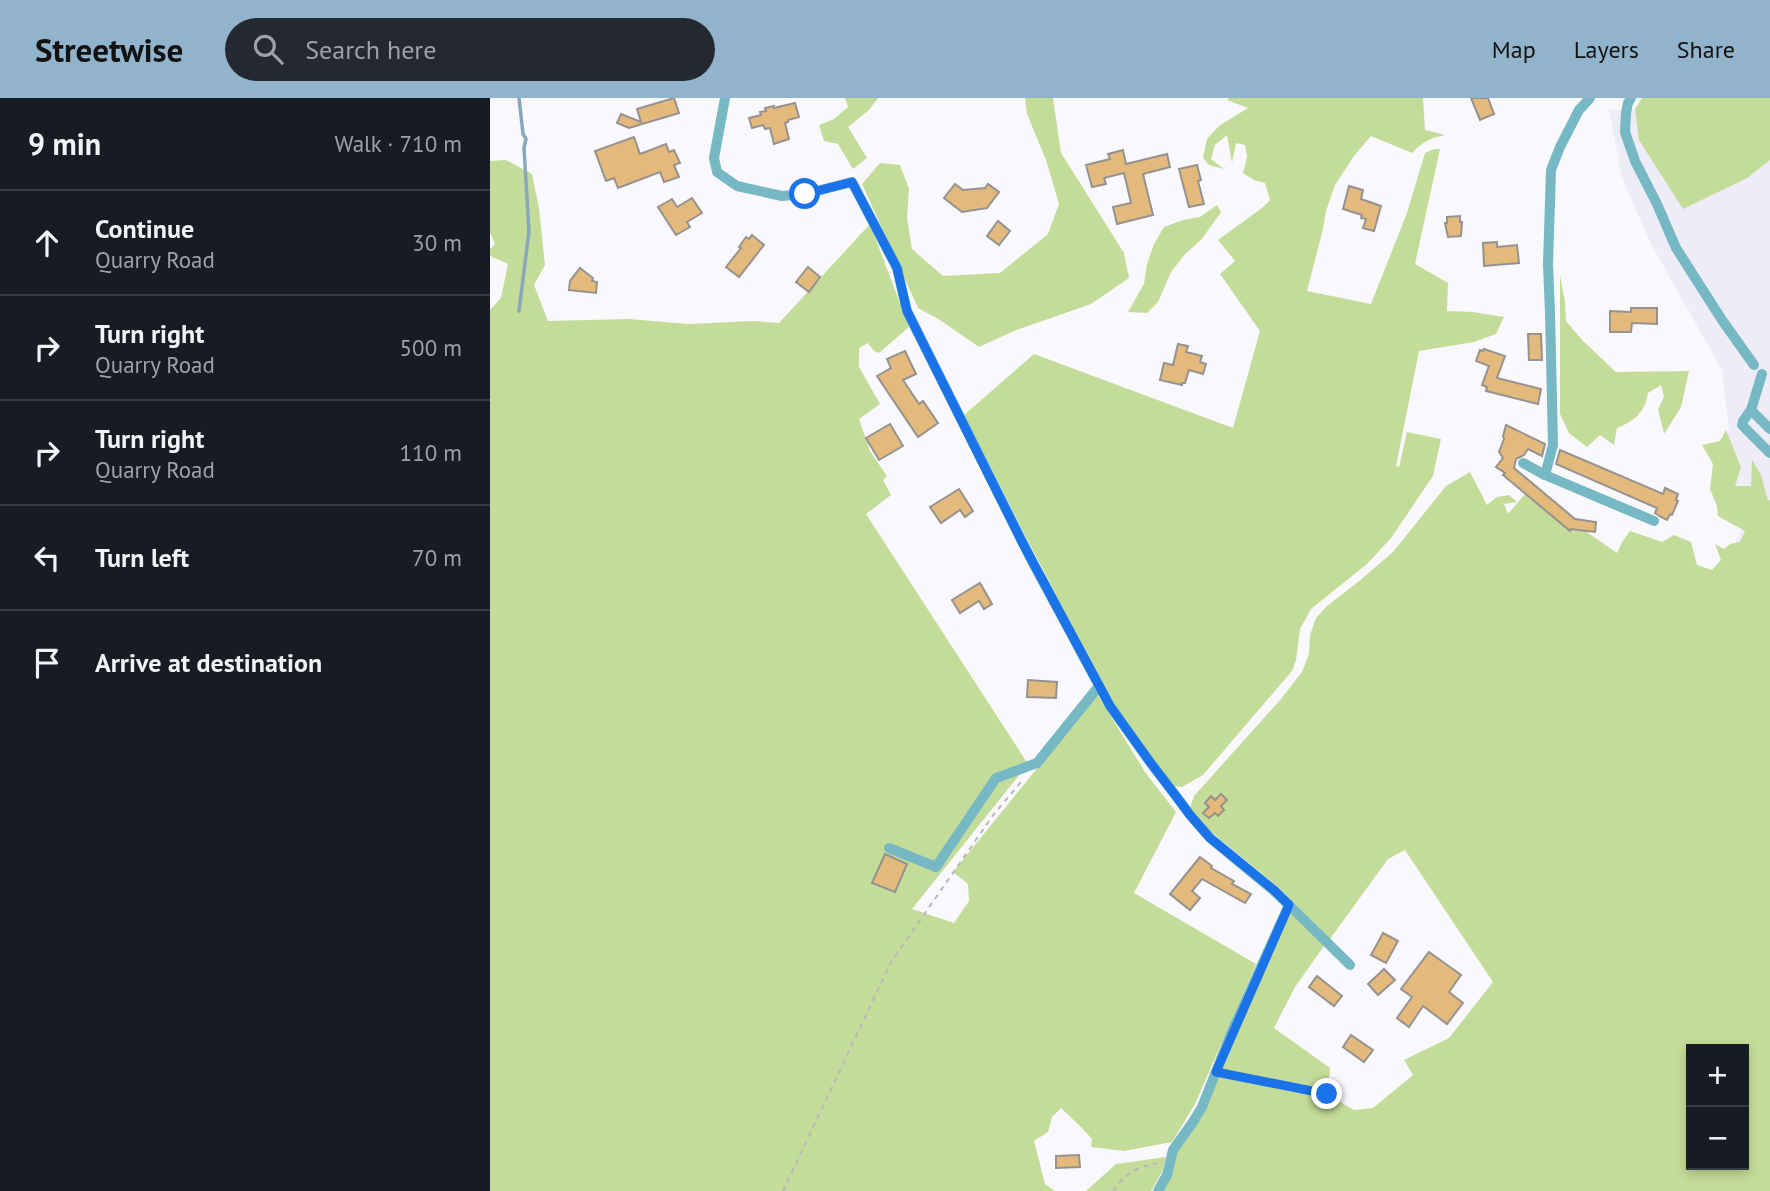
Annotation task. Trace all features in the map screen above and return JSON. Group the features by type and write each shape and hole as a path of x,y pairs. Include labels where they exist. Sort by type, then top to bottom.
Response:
{"street":[{"path":"725,98 714,158 717,172 737,186 782,196 805,194 852,182 897,268 907,311 1028,554 1110,706 1210,838 1275,891 1350,965"},
{"path":"1545,475 1553,445 1548,264 1551,170 1580,110 1590,98"},
{"path":"1626,100 1625,132 1635,161 1676,248 1754,365"},
{"path":"1762,374 1751,411 1742,425 1770,453"},
{"path":"1751,411 1770,429"},
{"path":"1523,463 1654,521"},
{"path":"889,848 936,867 996,778 1037,763 1099,686"},
{"path":"1158,1191 1167,1175 1177,1144 1202,1107 1289,905"}],"path":[{"path":"783,1191 891,962 994,814 1021,782"},
{"path":"1216,1072 1327,1094"},
{"path":"1112,1191 1129,1173 1142,1166 1171,1158"}],"shaded area":[{"path":"1642,98 1770,98 1770,597 1719,575 1743,527 1712,489 1729,430 1722,370 1650,242 1622,177 1609,110 1635,109"}],"green space":[{"path":"845,98 878,98 869,110 848,127 867,158 853,169 838,144 824,141 819,125 834,119 848,107"},
{"path":"1025,98 1053,98 1061,153 1124,253 1129,278 1091,304 1014,331 979,347 918,308 862,184 880,163 900,165 909,189 907,218 912,249 943,276 1000,273 1048,234 1059,204 1046,160 1027,114"},
{"path":"1423,98 1425,130 1445,135 1427,141 1412,153 1371,136 1335,185 1307,291 1371,304 1407,213 1425,153 1440,149 1415,264 1448,283 1447,311 1504,317 1496,334 1474,342 1419,351 1396,466 1399,467 1407,432 1441,439 1433,476 1391,538 1367,564 1311,609 1300,629 1292,671 1203,775 1182,787 1174,786 1121,716 964,415 1034,354 1233,428 1260,331 1220,274 1235,261 1218,240 1270,200 1265,183 1243,173 1247,157 1245,145 1236,143 1232,163 1227,135 1215,145 1211,159 1224,169 1209,165 1203,158 1207,139 1219,126 1248,108 1227,100"},
{"path":"1642,98 1770,98 1770,160 1747,178 1683,209 1639,140 1635,109"},
{"path":"506,160 532,174 539,208 545,265 534,285 548,321 629,319 689,324 754,321 779,323 870,224 909,327 879,353 868,343 859,348 859,367 880,404 859,419 870,451 887,476 883,480 891,495 866,514 1028,764 912,909 954,923 969,901 968,884 953,872 1097,694 1145,772 1176,812 1134,893 1256,964 1195,1104 1172,1142 1124,1151 1091,1147 1092,1139 1061,1108 1052,1117 1048,1132 1034,1141 1045,1184 1055,1191 490,1191 490,310 501,298 508,264 490,256 490,249 495,244 490,233 490,161"},
{"path":"1217,205 1221,212 1201,240 1171,272 1158,302 1147,313 1128,312 1144,284 1154,244 1164,227 1200,217"},
{"path":"1560,275 1566,321 1616,372 1689,371 1681,407 1664,434 1658,409 1664,397 1661,385 1648,393 1638,415 1617,428 1614,445 1600,435 1587,447 1569,433 1560,414"},
{"path":"1726,430 1741,467 1735,486 1751,486 1752,460 1761,475 1768,501 1770,500 1770,1191 1162,1191 1175,1156 1290,911 1324,946 1295,987 1274,1028 1330,1068 1328,1089 1354,1110 1373,1108 1413,1075 1404,1060 1449,1038 1493,982 1405,850 1388,859 1330,939 1280,889 1204,826 1190,808 1194,796 1302,672 1309,654 1310,635 1316,618 1393,552 1446,486 1470,472 1487,505 1497,497 1509,495 1517,502 1504,504 1508,514 1526,493 1545,503 1617,553 1630,531 1662,542 1674,535 1691,542 1697,565 1712,570 1721,560 1715,544 1724,549 1730,544 1740,542 1745,531 1718,516 1710,489 1713,464 1702,445 1720,441"},
{"path":"1166,1157 1162,1172 1151,1191 1086,1191 1116,1164"}],"building":[{"path":"674,98 679,113 629,128 617,123 621,114 641,122 637,109"},
{"path":"1471,98 1488,98 1494,114 1480,120"},
{"path":"795,103 799,117 785,123 789,139 774,144 770,128 765,129 763,125 752,128 749,118 761,115 760,112 766,111 765,108"},
{"path":"634,137 640,154 666,144 669,152 674,150 680,163 674,165 679,177 664,182 660,172 618,188 614,178 606,181 595,151"},
{"path":"1123,150 1126,164 1167,154 1170,167 1143,174 1153,215 1117,224 1113,207 1131,203 1124,173 1104,178 1106,184 1092,187 1086,165 1110,159 1108,154"},
{"path":"1197,165 1204,204 1189,207 1179,169"},
{"path":"955,184 963,190 985,188 988,184 999,192 987,208 962,212 944,198"},
{"path":"1349,186 1363,190 1361,199 1381,206 1374,231 1363,228 1366,219 1361,218 1362,215 1343,209"},
{"path":"692,198 702,213 687,222 690,227 676,235 658,207 672,199 677,207"},
{"path":"1460,216 1461,236 1448,237 1445,223 1447,217"},
{"path":"998,221 1010,231 999,245 987,236"},
{"path":"752,235 764,245 739,277 726,267 746,237 749,239"},
{"path":"1497,242 1497,247 1517,245 1519,263 1484,266 1483,243"},
{"path":"808,267 820,277 809,292 796,282"},
{"path":"580,268 593,278 592,281 597,282 596,293 569,290 570,281"},
{"path":"1631,308 1657,308 1657,324 1632,323 1631,332 1610,332 1610,311 1631,312"},
{"path":"1528,334 1541,334 1542,360 1529,360"},
{"path":"1178,344 1188,346 1186,352 1202,356 1200,362 1206,364 1203,374 1189,370 1182,385 1160,380 1164,363 1173,365"},
{"path":"1480,350 1505,356 1497,378 1541,389 1538,404 1486,391 1487,387 1482,385 1489,366 1476,361"},
{"path":"905,351 916,374 903,380 919,404 923,401 938,423 918,437 877,376 891,368 887,359"},
{"path":"890,424 903,446 879,460 866,438"},
{"path":"1506,425 1545,444 1542,456 1528,449 1516,459 1514,468 1575,519 1596,522 1595,532 1570,531 1496,467 1503,458 1499,452"},
{"path":"1560,450 1663,494 1665,488 1678,494 1672,515 1670,514 1667,520 1655,513 1657,508 1556,464"},
{"path":"959,489 973,511 965,517 960,510 941,523 930,507"},
{"path":"980,583 992,604 984,609 979,601 960,613 952,600"},
{"path":"1028,680 1057,682 1056,698 1027,697"},
{"path":"1221,794 1227,800 1221,806 1224,810 1218,816 1215,813 1209,818 1203,813 1209,807 1205,803 1211,796 1215,800"},
{"path":"885,854 907,864 895,892 872,883"},
{"path":"1200,857 1212,866 1211,868 1234,881 1232,884 1251,894 1245,903 1202,879 1192,891 1200,898 1190,910 1170,894"},
{"path":"1383,933 1398,941 1386,963 1371,955"},
{"path":"1429,952 1461,975 1449,992 1463,1003 1447,1024 1423,1006 1409,1027 1397,1018 1412,997 1401,989"},
{"path":"1384,969 1395,980 1378,995 1368,984"},
{"path":"1317,976 1342,996 1334,1006 1309,987"},
{"path":"1351,1035 1373,1050 1364,1062 1343,1047"},
{"path":"1079,1155 1080,1167 1056,1168 1056,1156"}],"waterway":[{"path":"519,98 523,134 526,139 524,148 529,231 519,311"}],"route":[{"path":"805,194 852,182 897,268 907,311 1022,542 1110,706 1210,838 1289,905 1216,1072 1327,1094"}]}
